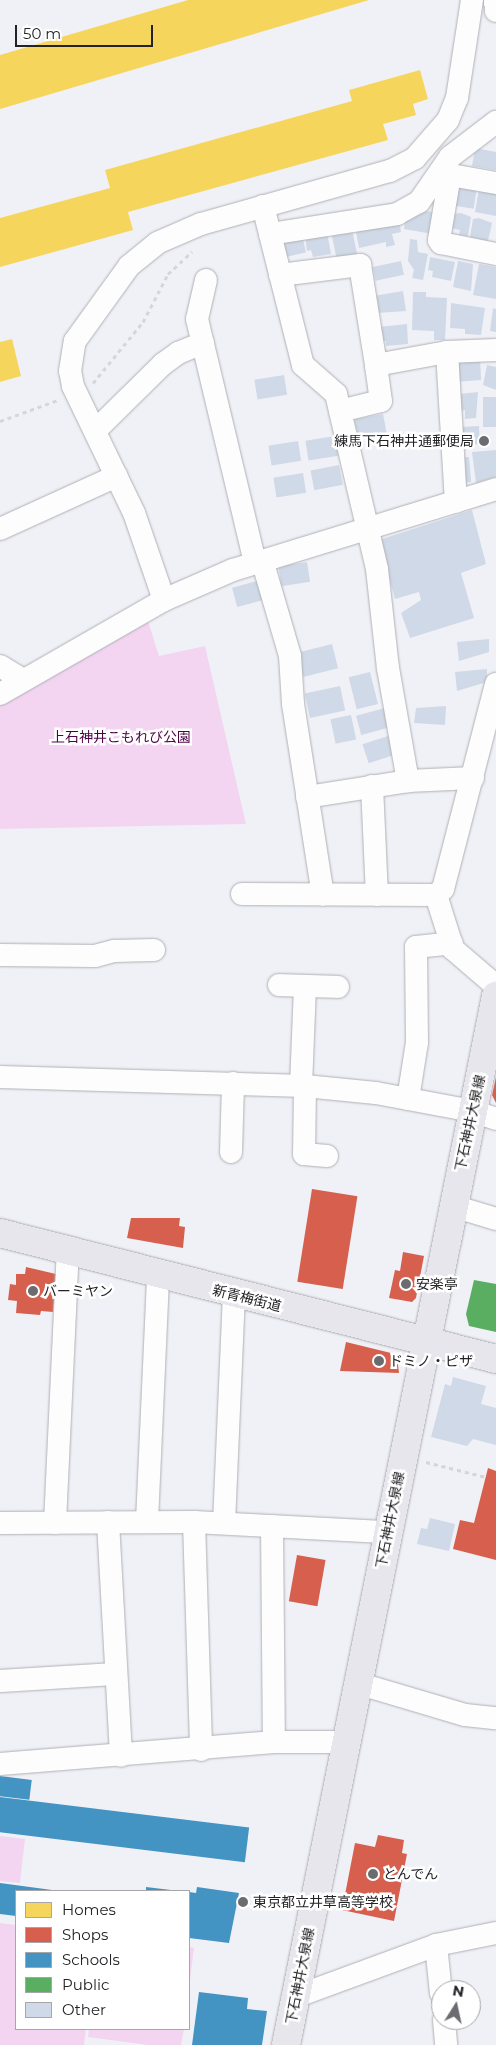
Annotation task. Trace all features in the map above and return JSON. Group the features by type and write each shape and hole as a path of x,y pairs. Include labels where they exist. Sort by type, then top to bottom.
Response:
{"main road":[{"name":"下石神井大泉線","path":"286,2045 453,1206 484,1115 496,995"},
{"name":"新青梅街道","path":"0,1233 158,1275 496,1358"}],"street":[{"path":"164,600 117,476 78,396 70,371 74,341 90,317 141,254 177,232 390,171 415,158 433,141 448,120 457,98 472,0"},
{"path":"495,0 496,10"},
{"path":"496,122 450,157 445,173 439,242 496,253"},
{"path":"270,234 398,214 419,202 445,173"},
{"path":"445,173 496,183"},
{"path":"263,206 302,365 336,394 369,528 388,668 408,781"},
{"path":"280,275 360,265 381,401 340,411"},
{"path":"206,280 197,319 259,562 290,656 293,704 324,895"},
{"path":"96,430 163,364 178,353 203,343"},
{"path":"376,365 447,352 496,350"},
{"path":"447,352 456,502"},
{"path":"0,529 117,476"},
{"path":"0,694 22,679 164,600 259,562 496,489"},
{"path":"0,666 22,679"},
{"path":"242,894 436,896 443,889 496,684"},
{"path":"307,797 408,781 473,778"},
{"path":"372,786 377,895"},
{"path":"436,896 452,943 460,955 496,995"},
{"path":"408,1099 417,1042 416,947 452,943"},
{"path":"0,955 95,956 114,951 154,950"},
{"path":"279,984 338,987"},
{"path":"306,986 303,1086 304,1154 326,1156"},
{"path":"0,1077 303,1086 408,1099 484,1115"},
{"path":"231,1152 233,1083"},
{"path":"453,1206 496,1219"},
{"path":"55,1523 68,1250"},
{"path":"147,1521 158,1275"},
{"path":"224,1523 234,1294"},
{"path":"108,1522 121,1756"},
{"path":"0,1523 194,1522 388,1532"},
{"path":"194,1522 201,1750"},
{"path":"272,1526 274,1742"},
{"path":"0,1680 116,1674"},
{"path":"357,1683 465,1715 496,1718"},
{"path":"0,1764 201,1750 274,1742 346,1742"},
{"path":"295,1997 436,1945 496,1933"},
{"path":"436,1945 440,1980"},
{"path":"445,2030 446,2045"}],"path":[{"path":"0,421 78,396 144,322 168,274 181,259 196,248"},
{"path":"424,1462 486,1477"}],"green space":[{"name":"上石神井こもれび公園","path":"148,621 159,656 205,646 246,824 0,829 0,703"},
{"path":"0,1836 25,1839 20,1883 0,1881"},
{"path":"0,1923 15,1925 15,2030 86,2030 84,2045 0,2045"},
{"path":"190,1947 194,1948 190,1980"},
{"path":"89,2030 184,2030 181,2045 148,2045 88,2037"}],"building: Homes":[{"path":"188,0 369,0 0,109 0,55"},
{"path":"420,70 428,99 413,104 416,115 383,124 388,140 128,212 133,230 0,267 0,218 110,188 105,170 352,101 349,90"},
{"path":"12,339 21,376 0,382 0,342"}],"building: Shops":[{"path":"496,1077 496,1103 492,1095"},
{"path":"312,1189 357,1196 343,1289 297,1282"},
{"path":"131,1218 180,1218 179,1226 185,1227 183,1248 127,1238"},
{"path":"403,1252 424,1256 416,1298 412,1302 389,1298 395,1270 400,1271"},
{"path":"26,1267 56,1274 53,1312 41,1311 40,1315 16,1313 17,1301 8,1300 10,1284 16,1285 16,1274 25,1274"},
{"path":"346,1342 391,1353 398,1365 399,1373 340,1371"},
{"path":"488,1468 496,1471 496,1560 453,1549 460,1520 474,1523"},
{"path":"297,1555 326,1560 317,1606 289,1601"},
{"path":"378,1835 404,1840 402,1853 407,1854 394,1921 342,1910 355,1843 375,1847"}],"building: Schools":[{"path":"0,1776 32,1780 29,1800 0,1796"},
{"path":"0,1797 249,1828 245,1862 0,1832"},
{"path":"0,1883 52,1890 15,1890 15,1916 0,1914"},
{"path":"146,1887 171,1890 146,1890"},
{"path":"197,1887 239,1893 229,1943 190,1938 190,1892 196,1893"},
{"path":"199,1992 248,1998 247,2009 267,2011 262,2045 192,2045"}],"building: Public":[{"path":"474,1280 496,1284 496,1332 469,1326 466,1314"}],"building: Other":[{"path":"475,148 496,152 496,170 472,166"},
{"path":"458,186 477,189 474,209 455,206"},
{"path":"479,189 496,192 496,216 475,212"},
{"path":"416,209 437,213 433,234 404,229 406,215"},
{"path":"461,213 471,217 468,236 459,235 460,230 449,228 451,214"},
{"path":"399,218 401,232 392,234 395,245 386,247 386,242 359,248 355,226"},
{"path":"479,218 492,223 488,241 470,237 473,219"},
{"path":"351,225 357,254 337,259 330,229"},
{"path":"327,232 331,254 313,257 311,250 307,251 305,236"},
{"path":"302,234 306,253 284,257 280,239"},
{"path":"410,239 417,240 418,252 428,254 423,280 412,278 414,270 408,261"},
{"path":"430,257 455,262 451,281 432,277 433,271 428,270"},
{"path":"401,261 404,275 376,281 373,267"},
{"path":"458,261 473,264 471,291 453,287"},
{"path":"479,264 496,267 496,299 473,295"},
{"path":"403,291 406,311 377,313 374,296"},
{"path":"413,292 426,292 426,297 447,298 445,340 434,340 434,331 412,330"},
{"path":"451,303 485,308 481,335 465,334 465,329 450,328"},
{"path":"493,308 496,309 496,332 490,331"},
{"path":"407,324 408,344 386,346 386,341 380,341 379,327"},
{"path":"480,355 481,380 455,382 453,362"},
{"path":"487,365 496,367 496,390 483,385"},
{"path":"284,375 287,395 257,399 254,380"},
{"path":"478,392 476,418 465,419 465,410 460,411 459,394"},
{"path":"483,397 496,397 496,427 483,427"},
{"path":"383,414 387,434 358,439 355,420"},
{"path":"479,426 480,444 457,445 456,427"},
{"path":"335,436 338,456 308,460 305,441"},
{"path":"298,441 301,461 271,465 268,446"},
{"path":"496,450 496,477 476,483 472,452"},
{"path":"469,457 471,482 460,483 458,458"},
{"path":"339,465 343,485 314,490 311,471"},
{"path":"303,473 306,493 276,497 273,478"},
{"path":"472,510 486,564 461,573 474,618 410,638 401,613 421,600 419,592 395,599 379,540"},
{"path":"307,562 310,582 281,586 278,567"},
{"path":"261,580 266,599 237,607 232,588"},
{"path":"489,639 489,652 459,661 457,642"},
{"path":"332,644 338,668 303,677 297,653"},
{"path":"487,669 487,682 457,691 455,672"},
{"path":"370,672 378,704 357,709 349,677"},
{"path":"340,686 345,710 310,718 305,693"},
{"path":"446,706 445,725 414,723 416,708"},
{"path":"385,708 390,727 361,735 356,716"},
{"path":"351,715 356,739 336,744 330,719"},
{"path":"391,735 397,754 369,763 362,744"},
{"path":"453,1377 486,1386 481,1404 496,1408 496,1445 473,1439 467,1446 431,1437 445,1384 451,1386"},
{"path":"430,1518 455,1524 449,1551 417,1544 421,1528 427,1529"}],"place":[{"name":"練馬下石神井通郵便局","path":"484,441"},
{"name":"安楽亭","path":"406,1284"},
{"name":"バーミヤン","path":"33,1291"},
{"name":"ドミノ・ピザ","path":"379,1361"},
{"name":"とんでん","path":"373,1874"},
{"name":"東京都立井草高等学校","path":"243,1902"}]}
